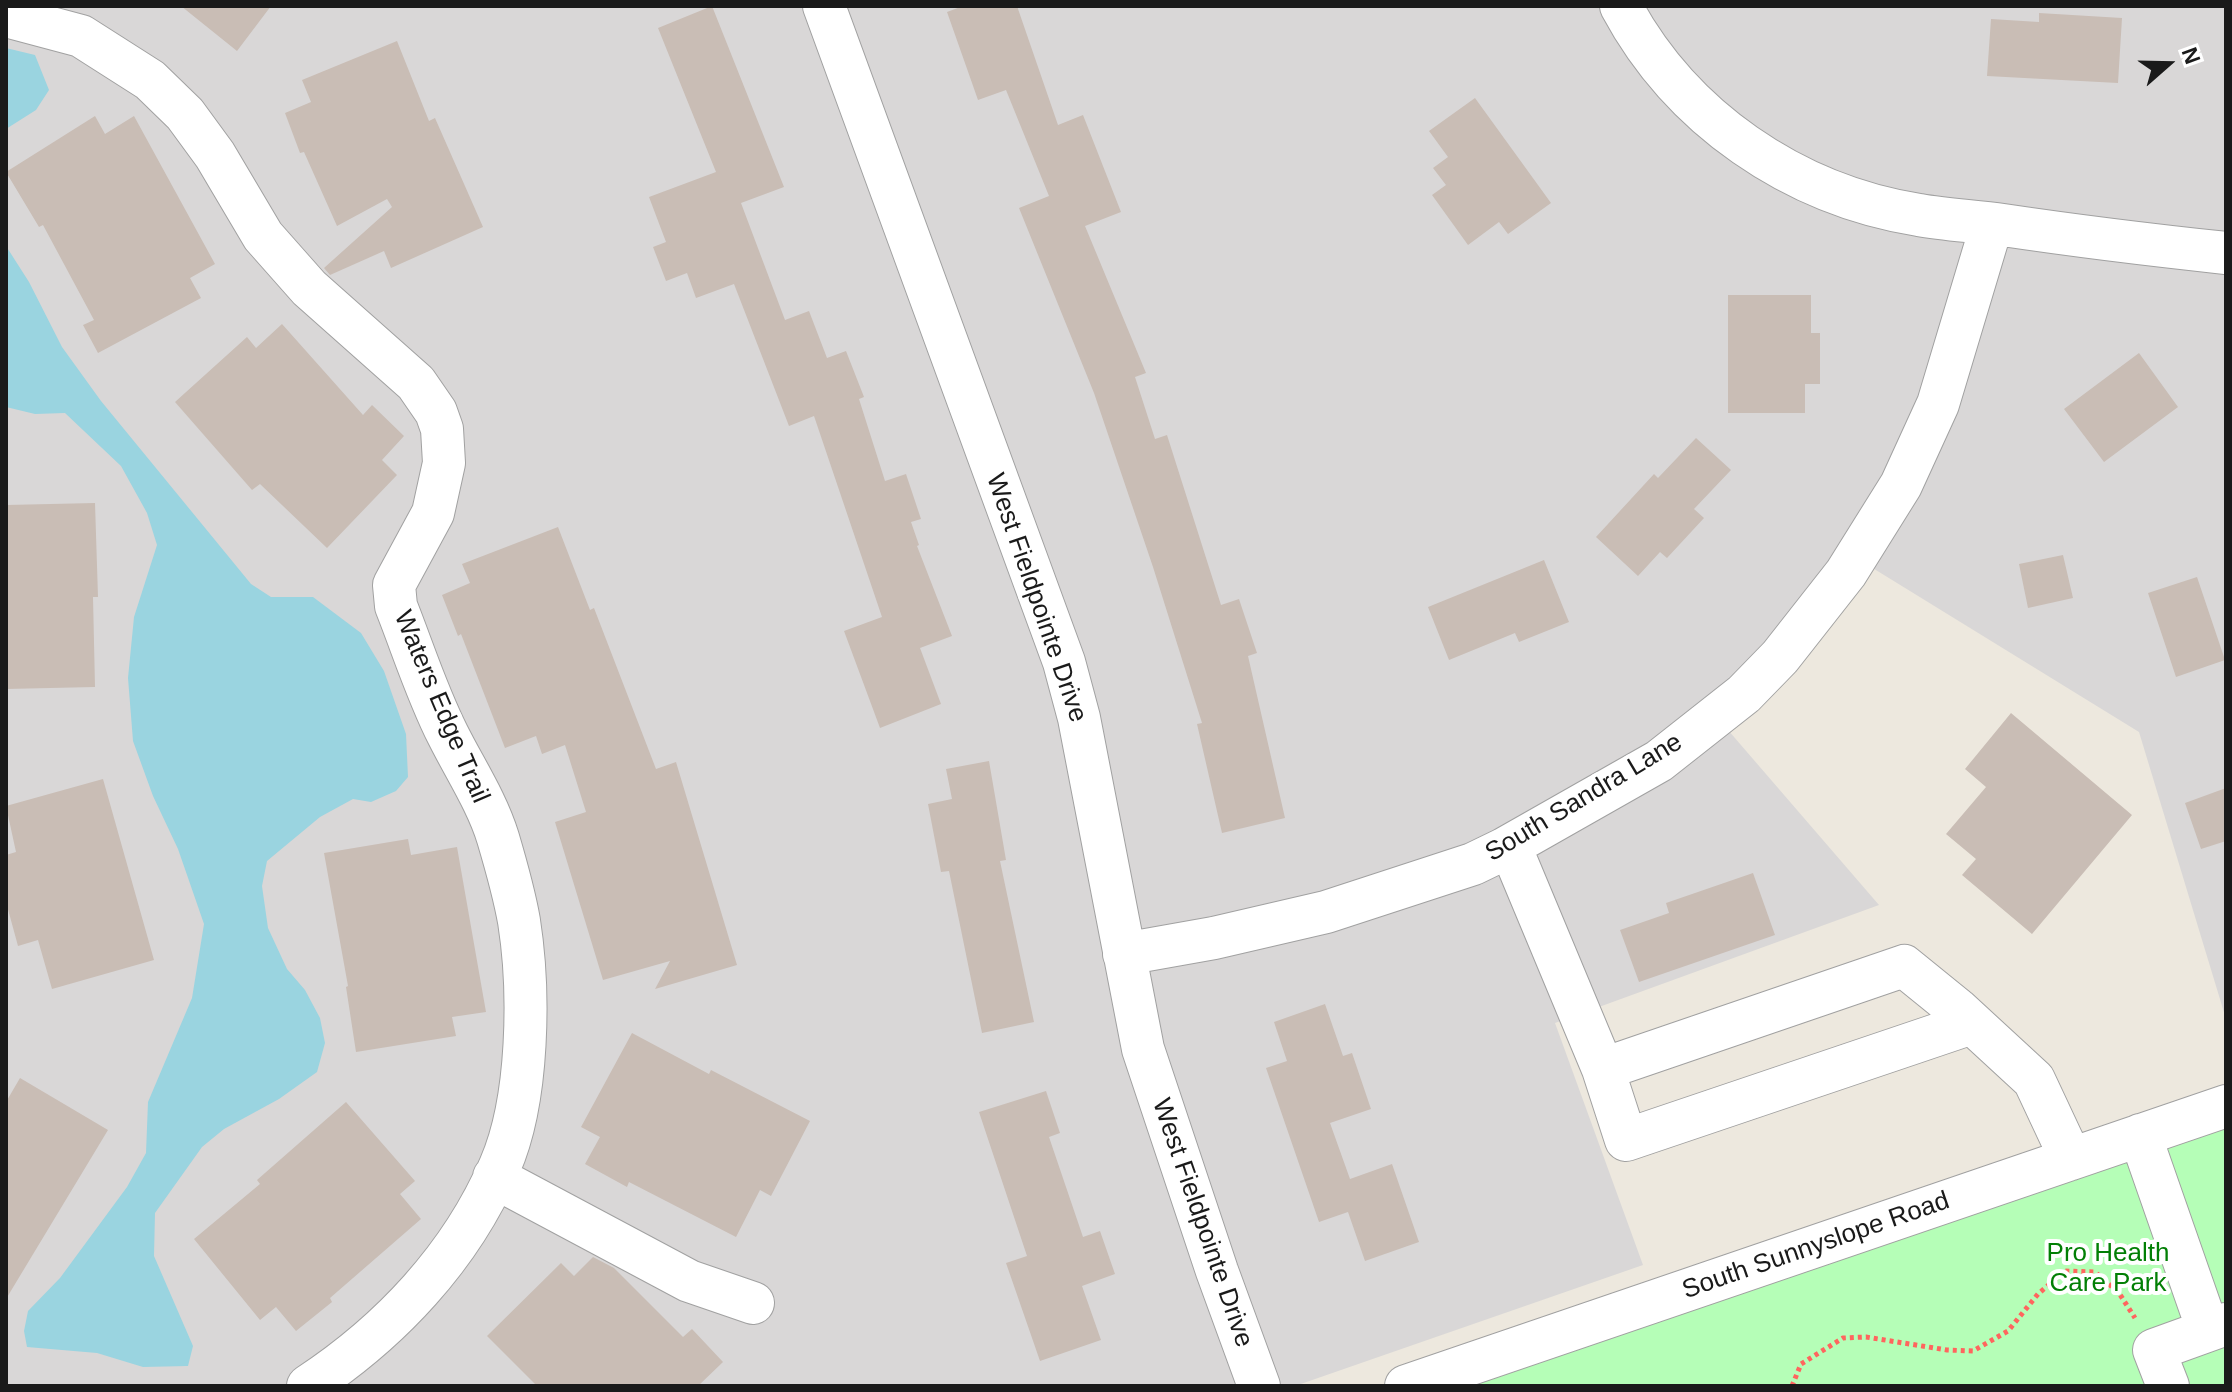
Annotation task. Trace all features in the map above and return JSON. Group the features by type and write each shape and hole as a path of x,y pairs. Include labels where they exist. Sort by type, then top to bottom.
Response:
{"street":[{"name":"West Fieldpointe Drive","path":"824,6 1064,662 1079,718 1143,1049 1259,1386"},
{"path":"1621,6 1675,84 1741,144 1790,173 1856,199 1916,215 2226,253"},
{"name":"Waters Edge Trail","path":"6,16 81,36 150,80 185,114 208,145 263,236 309,288 416,383 436,412 442,429 444,463 433,513 394,585 396,606 447,734 497,835 518,918 524,963 523,1069 516,1113 501,1165 478,1208 441,1265 394,1320 350,1358 308,1386"},
{"name":"South Sandra Lane","path":"1124,954 1214,938 1326,912 1473,864 1659,761 1744,694 1780,657 1846,573 1876,530 1901,485 1938,404 1992,224"},
{"path":"1510,846 1603,1069 1626,1140 1972,1023"},
{"path":"1603,1069 1904,966 2034,1080 2071,1159"},
{"name":"South Sunnyslope Road","path":"1406,1386 2226,1106"},
{"path":"2140,1135 2217,1327 2161,1368"},
{"path":"494,1177 689,1281 753,1303"}],"path":[{"path":"1792,1386 1801,1364 1843,1338 1866,1337 1973,1351 2008,1331 2038,1294 2065,1271 2095,1272 2119,1293 2161,1368"}],"shaded area":[{"path":"6,6 2226,6 2226,1019 2139,732 1845,551 1709,708 1879,905 1555,1023 1643,1265 1295,1386 6,1386"}],"green space":[{"name":"Pro Health Care Park","path":"2226,1106 2226,1386 1406,1386"}],"water":[{"path":"6,48 35,55 49,90 36,110 6,129"},
{"path":"6,246 29,282 62,347 101,401 251,584 271,597 313,597 361,633 384,671 406,734 408,777 396,791 371,802 353,799 320,817 267,861 262,886 268,928 287,969 305,990 320,1018 325,1043 317,1072 279,1099 224,1129 202,1147 155,1213 154,1256 193,1346 188,1366 143,1367 97,1353 27,1347 24,1331 28,1311 60,1278 127,1187 146,1153 148,1102 192,998 204,924 178,849 153,796 133,741 128,678 134,617 157,545 147,513 121,466 65,413 35,414 6,407"}],"building":[{"path":"181,6 271,6 237,51"},
{"path":"712,6 784,187 741,203 785,320 809,311 827,358 846,351 864,397 859,399 885,481 906,474 921,519 911,522 917,546 952,636 920,648 941,704 880,728 844,631 882,617 814,416 789,426 734,284 696,298 687,273 666,281 653,247 666,242 649,197 716,172 658,28"},
{"path":"963,6 1017,6 1058,125 1083,115 1121,212 1085,226 1146,373 1135,377 1155,439 1167,435 1221,605 1239,599 1257,653 1248,656 1285,818 1222,833 1197,724 1202,723 1153,567 1094,393 1019,208 1049,196 1006,90 978,100 947,12"},
{"path":"2039,13 2122,18 2118,83 1987,76 1991,19 2039,22"},
{"path":"397,41 429,121 435,118 483,227 391,268 384,251 330,275 324,268 392,207 387,199 337,226 304,152 300,153 285,113 311,102 302,80"},
{"path":"1475,98 1551,203 1508,234 1499,222 1468,245 1432,195 1446,185 1433,168 1448,157 1429,131"},
{"path":"95,116 105,134 134,116 215,264 190,278 201,298 98,353 83,325 94,320 43,225 39,227 6,172"},
{"path":"1728,295 1811,295 1811,333 1820,333 1820,384 1805,384 1805,413 1728,413"},
{"path":"282,324 363,415 372,405 404,436 382,460 397,475 327,548 260,484 252,490 175,402 247,337 256,348"},
{"path":"2139,353 2178,407 2104,462 2064,409"},
{"path":"1696,438 1731,470 1694,509 1704,518 1667,558 1660,552 1638,576 1596,537 1654,474 1658,478"},
{"path":"95,503 98,597 93,597 95,687 6,689 6,505"},
{"path":"558,527 590,610 594,608 656,769 676,762 737,965 655,989 670,961 603,980 555,822 586,812 565,745 542,754 536,736 505,748 461,634 458,636 442,595 470,583 462,564"},
{"path":"2063,555 2073,598 2028,608 2019,564"},
{"path":"1544,560 1569,622 1519,642 1515,633 1449,660 1428,607"},
{"path":"2197,577 2225,660 2176,677 2148,593"},
{"path":"2011,713 2132,815 2032,934 1962,875 1976,859 1946,834 1986,787 1965,769"},
{"path":"989,761 1006,860 1000,861 1034,1022 982,1033 949,871 941,872 928,804 952,799 946,769"},
{"path":"103,779 154,960 52,989 38,940 18,946 6,902 6,855 16,852 6,806"},
{"path":"2226,788 2226,841 2201,849 2185,803"},
{"path":"408,839 411,855 457,847 486,1012 452,1017 456,1036 356,1052 348,986 324,853"},
{"path":"1753,873 1775,935 1639,982 1620,930 1669,913 1666,903"},
{"path":"1325,1004 1343,1056 1352,1053 1371,1109 1330,1123 1350,1179 1392,1164 1419,1242 1365,1261 1348,1212 1319,1222 1266,1068 1287,1061 1274,1022"},
{"path":"632,1033 709,1074 711,1070 810,1121 771,1196 760,1190 736,1237 629,1182 627,1187 585,1164 600,1137 581,1127"},
{"path":"20,1078 108,1130 6,1299 6,1102"},
{"path":"1046,1091 1060,1133 1049,1137 1083,1237 1100,1231 1115,1274 1082,1286 1101,1340 1040,1361 1006,1263 1027,1256 979,1112"},
{"path":"346,1102 415,1181 400,1194 421,1219 330,1298 332,1302 296,1331 276,1307 260,1320 194,1239 260,1184 257,1180"},
{"path":"593,1257 614,1268 683,1337 692,1329 723,1362 698,1386 537,1386 487,1336 561,1263 574,1276"}]}
